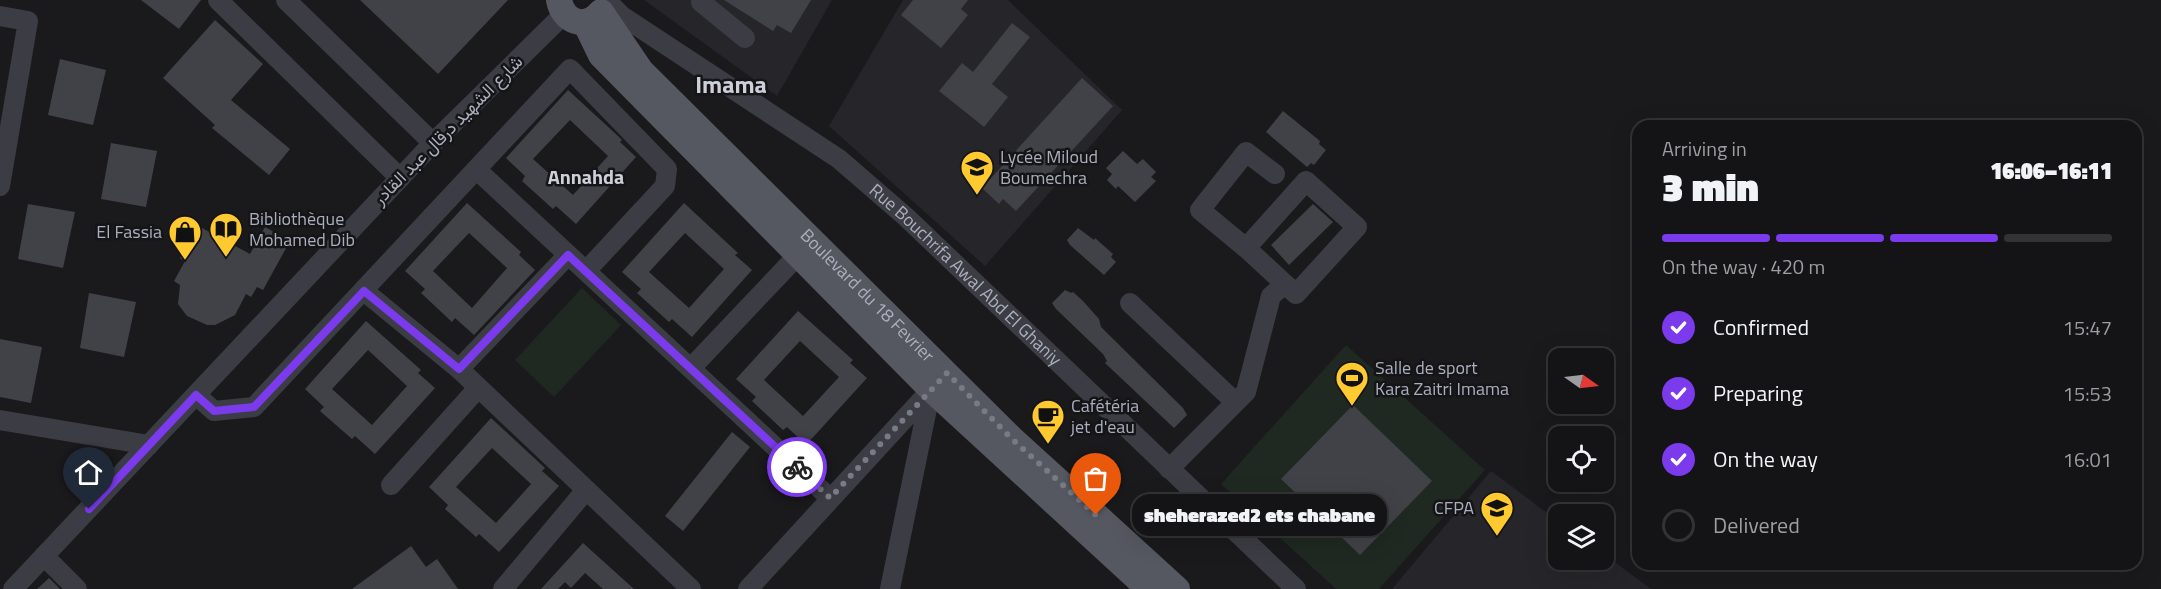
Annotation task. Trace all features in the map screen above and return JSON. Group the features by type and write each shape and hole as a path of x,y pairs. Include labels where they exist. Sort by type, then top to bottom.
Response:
{"main road":[{"name":"Boulevard du 18 Fevrier","path":"587,8 601,55 799,254 939,381 1011,438 1177,589"},
{"name":"Boulevard du 18 Fevrier","path":"587,8 641,71 939,381 1149,589"}],"street":[{"path":"218,0 400,178"},
{"path":"286,0 433,143"},
{"path":"697,6 745,38"},
{"name":"شارع الشهيد درقال عبد القادر","path":"13,589 433,143 587,8"},
{"name":"Rue Bouchrifa Awal Abd El Ghaniy","path":"587,8 622,16 838,159 906,217 1296,589"},
{"path":"0,16 28,21 0,186"},
{"path":"196,395 214,411 254,407 570,69 667,169 665,186 586,271"},
{"path":"1246,248 1306,181 1357,228 1296,294 1200,210 1246,152 1275,174"},
{"path":"477,170 830,498"},
{"path":"691,368 799,254"},
{"path":"459,369 568,255"},
{"path":"1169,469 1246,392 1271,296 1285,284"},
{"path":"364,291 459,369 691,589"},
{"path":"1130,303 1235,402"},
{"path":"748,589 939,381"},
{"path":"890,589 939,381"},
{"path":"390,485 478,388"},
{"path":"0,420 149,445"},
{"path":"503,589 586,490"},
{"path":"44,556 77,589"}],"shaded area":[{"path":"644,0 832,0 777,96"},
{"name":"Lycée Miloud Boumechra","path":"903,0 1008,0 1122,110 985,266 829,126"},
{"path":"582,288 621,325 554,397 515,360"},
{"name":"Salle de sport Kara Zaitri Imama","path":"1346,345 1485,470 1379,589 1336,589 1221,484"},
{"name":"CFPA","path":"1491,471 1548,514 1548,570 1614,570 1614,561 1651,589 1392,589"}],"building":[{"path":"141,0 201,0 179,29"},
{"path":"360,0 508,0 438,74"},
{"path":"724,0 811,0 791,33 777,25 773,31"},
{"path":"913,0 968,0 961,9 968,15 941,48 901,15"},
{"path":"215,20 263,64 231,100 290,149 269,175 212,128 215,125 163,78"},
{"path":"1012,23 1030,37 992,84 1008,97 984,127 939,91 962,63 973,72"},
{"path":"60,59 106,70 93,125 48,115"},
{"path":"1082,78 1113,106 1016,211 1003,199 999,204 982,188"},
{"path":"568,90 618,136 622,140 620,142 636,157 576,224 556,206 553,209 522,181 525,176 506,158","holes":["570,120 608,156 573,195 533,159"]},
{"path":"1283,111 1320,141 1319,144 1326,150 1314,165 1311,163 1307,167 1266,132"},
{"path":"111,143 157,151 146,207 101,199"},
{"path":"1123,151 1137,164 1143,159 1156,172 1151,177 1156,181 1135,202 1118,186 1116,189 1107,180 1112,174 1106,168"},
{"path":"467,203 521,252 519,255 535,270 474,335 455,318 452,322 421,293 425,289 405,271","holes":["469,233 507,268 472,308 433,271"]},
{"path":"684,203 738,253 735,255 752,270 692,337 672,319 669,322 637,293 641,289 622,272","holes":["685,233 724,269 689,308 649,272"]},
{"path":"28,204 75,212 63,268 18,259"},
{"path":"1313,204 1333,222 1289,265 1271,245"},
{"path":"189,221 250,254 265,227 290,241 263,290 257,287 251,297 246,294 235,315 215,325 207,325 187,316 178,304 180,285 174,281 185,261 180,258 191,238 182,233"},
{"path":"1078,228 1094,240 1095,238 1113,254 1111,257 1116,262 1104,275 1067,240"},
{"path":"1065,290 1073,292 1083,301 1099,319 1101,327 1183,408 1187,415 1174,428 1105,363 1107,361 1103,354 1056,309 1052,303"},
{"path":"89,293 136,302 124,357 80,348"},
{"path":"798,311 853,360 850,363 867,378 806,445 787,427 783,430 752,401 756,397 736,379","holes":["800,341 839,377 803,416 764,380"]},
{"path":"366,321 421,370 418,373 435,388 375,454 355,436 352,439 320,411 324,407 305,389","holes":["368,350 407,386 372,425 332,389"]},
{"path":"0,339 42,347 31,403 0,397"},
{"path":"1353,405 1432,481 1360,555 1281,479"},
{"path":"491,418 545,468 542,471 559,486 499,552 479,534 476,537 445,509 448,505 429,487","holes":["492,448 531,484 496,523 456,487"]},
{"path":"732,432 750,447 683,531 665,516"},
{"path":"583,543 634,589 603,589 585,573 571,588 565,582 558,589 541,589"},
{"path":"411,546 426,567 437,559 458,589 352,589"},
{"path":"49,578 60,589 37,589"}],"way so far":[{"path":"797,467 830,498 947,373 1011,438 1096,515"}],"place":[{"name":"Lycée Miloud Boumechra","path":"977,196"},
{"name":"Bibliothèque Mohamed Dib","path":"226,258"},
{"name":"El Fassia","path":"185,261"},
{"name":"Salle de sport Kara Zaitri Imama","path":"1352,407"},
{"name":"Cafétéria jet d'eau","path":"1048,445"},
{"name":"sheherazed2 ets chabane","path":"1096,515"},
{"name":"CFPA","path":"1497,537"}],"district":[{"name":"Imama","path":"731,85"},
{"name":"Annahda","path":"586,177"}],"route":[{"path":"89,509 196,395 214,411 254,407 364,291 459,369 568,255 797,467"}]}
